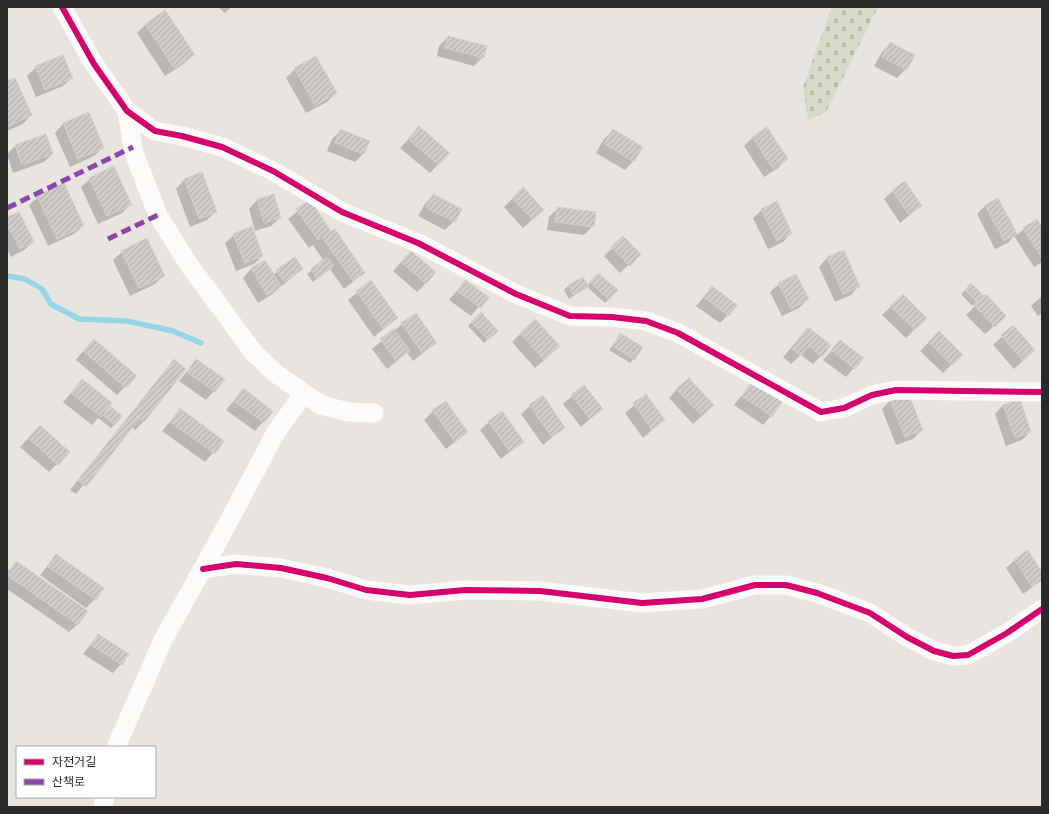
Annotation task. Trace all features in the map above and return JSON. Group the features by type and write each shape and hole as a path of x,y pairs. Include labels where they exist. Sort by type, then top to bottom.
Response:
{"street":[{"path":"62,7 94,64 127,111 155,131 182,136 222,147 273,172 342,212 418,242 516,294 570,316 612,317 646,321 678,333 821,412 844,408 872,395 896,390 1042,392"},
{"path":"127,111 134,153 158,215 187,262 254,353 275,373 321,405 348,412 374,413"},
{"path":"116,746 163,640 203,569 276,432 304,392"},
{"path":"203,569 236,564 281,568 326,578 366,590 410,596 465,590 540,591 642,603 702,599 755,585 786,585 816,593 870,613 907,637 934,651 953,656 968,654 1007,633 1042,609"}],"green space":[{"path":"832,7 878,7 826,112 808,120 803,87"}],"building":[{"path":"165,10 195,55 174,68 145,24"},
{"path":"448,36 487,46 484,58 445,48"},
{"path":"890,42 915,55 907,70 882,57"},
{"path":"63,55 73,78 45,90 35,66"},
{"path":"316,56 337,93 315,106 294,68"},
{"path":"15,78 32,115 7,127 7,81"},
{"path":"89,112 104,148 78,159 63,123"},
{"path":"419,126 450,153 439,165 408,139"},
{"path":"767,127 788,159 773,169 752,137"},
{"path":"340,129 370,141 364,154 335,143"},
{"path":"613,129 643,147 634,162 604,144"},
{"path":"46,134 53,154 22,165 15,145"},
{"path":"114,166 132,205 107,216 89,178"},
{"path":"202,172 217,212 199,219 184,179"},
{"path":"905,181 922,206 909,215 892,190"},
{"path":"64,183 84,226 57,239 37,196"},
{"path":"523,187 544,210 533,220 512,198"},
{"path":"274,194 281,218 264,223 257,199"},
{"path":"433,194 462,209 455,222 426,208"},
{"path":"998,198 1017,234 1004,241 985,205"},
{"path":"310,200 331,231 318,240 296,209"},
{"path":"777,201 792,233 777,241 761,209"},
{"path":"557,207 596,212 594,227 555,222"},
{"path":"19,212 34,242 20,249 7,224 7,217"},
{"path":"1037,219 1042,227 1042,258 1023,228"},
{"path":"252,226 263,256 245,263 233,234"},
{"path":"335,229 365,273 353,281 322,237"},
{"path":"623,236 641,254 630,266 611,247"},
{"path":"147,238 165,276 139,288 121,251"},
{"path":"844,250 860,287 843,294 827,257"},
{"path":"411,251 436,272 426,284 401,262"},
{"path":"295,257 303,269 284,282 276,270"},
{"path":"327,257 334,266 317,279 311,269"},
{"path":"265,260 281,286 267,295 251,268"},
{"path":"598,273 618,290 609,300 590,282"},
{"path":"796,274 809,299 791,309 778,283"},
{"path":"583,277 589,287 573,295 568,285"},
{"path":"371,280 398,318 383,329 356,291"},
{"path":"465,280 489,297 481,308 457,291"},
{"path":"971,283 984,296 977,302 965,290"},
{"path":"712,286 737,305 729,316 704,297"},
{"path":"903,294 927,318 915,330 890,306"},
{"path":"986,294 1006,316 995,327 974,305"},
{"path":"481,312 498,331 488,340 471,322"},
{"path":"416,313 437,343 422,353 401,323"},
{"path":"535,319 560,346 544,360 520,333"},
{"path":"1013,325 1035,350 1023,361 1001,335"},
{"path":"808,327 831,345 822,357 809,346 801,356 791,348"},
{"path":"394,329 410,351 396,361 380,339"},
{"path":"939,331 963,355 952,365 928,342"},
{"path":"620,333 643,347 635,360 613,346"},
{"path":"94,339 137,376 126,388 83,351"},
{"path":"840,340 864,358 855,369 831,350"},
{"path":"174,359 186,369 144,422 132,412"},
{"path":"196,359 225,379 215,392 187,372"},
{"path":"689,378 714,405 702,416 676,389"},
{"path":"82,379 112,403 101,417 71,393"},
{"path":"752,381 782,402 772,417 742,396"},
{"path":"584,385 603,409 590,419 571,395"},
{"path":"243,388 273,411 264,423 234,401"},
{"path":"908,393 923,430 905,437 890,400"},
{"path":"646,394 665,420 652,430 633,403"},
{"path":"543,395 565,428 552,437 529,405"},
{"path":"1020,399 1031,432 1015,438 1003,405"},
{"path":"446,401 468,432 455,442 432,410"},
{"path":"110,406 122,416 115,425 103,415"},
{"path":"180,408 224,441 215,454 170,422"},
{"path":"502,411 524,442 510,452 488,421"},
{"path":"132,412 140,418 86,487 78,480"},
{"path":"40,425 70,452 58,465 28,438"},
{"path":"1028,550 1042,572 1042,580 1032,587 1014,559"},
{"path":"56,554 104,588 96,600 47,566"},
{"path":"16,561 88,611 78,625 7,575"},
{"path":"98,634 129,654 122,665 91,645"}],"waterway":[{"path":"7,276 25,279 42,289 51,304 79,319 127,321 173,331 201,343"}],"marked path":[{"path":"7,208 133,147"},
{"path":"108,239 158,215"}],"cycle path":[{"path":"62,7 94,64 127,111 155,131 182,136 222,147 273,171 342,212 418,243 516,294 570,316 612,317 646,321 678,333 821,412 844,408 872,395 896,390 1042,392"},
{"path":"203,569 236,564 281,568 327,578 366,590 410,595 465,590 540,591 642,603 702,599 755,585 786,585 817,593 870,613 907,637 934,651 953,656 968,655 1007,633 1042,609"}]}
